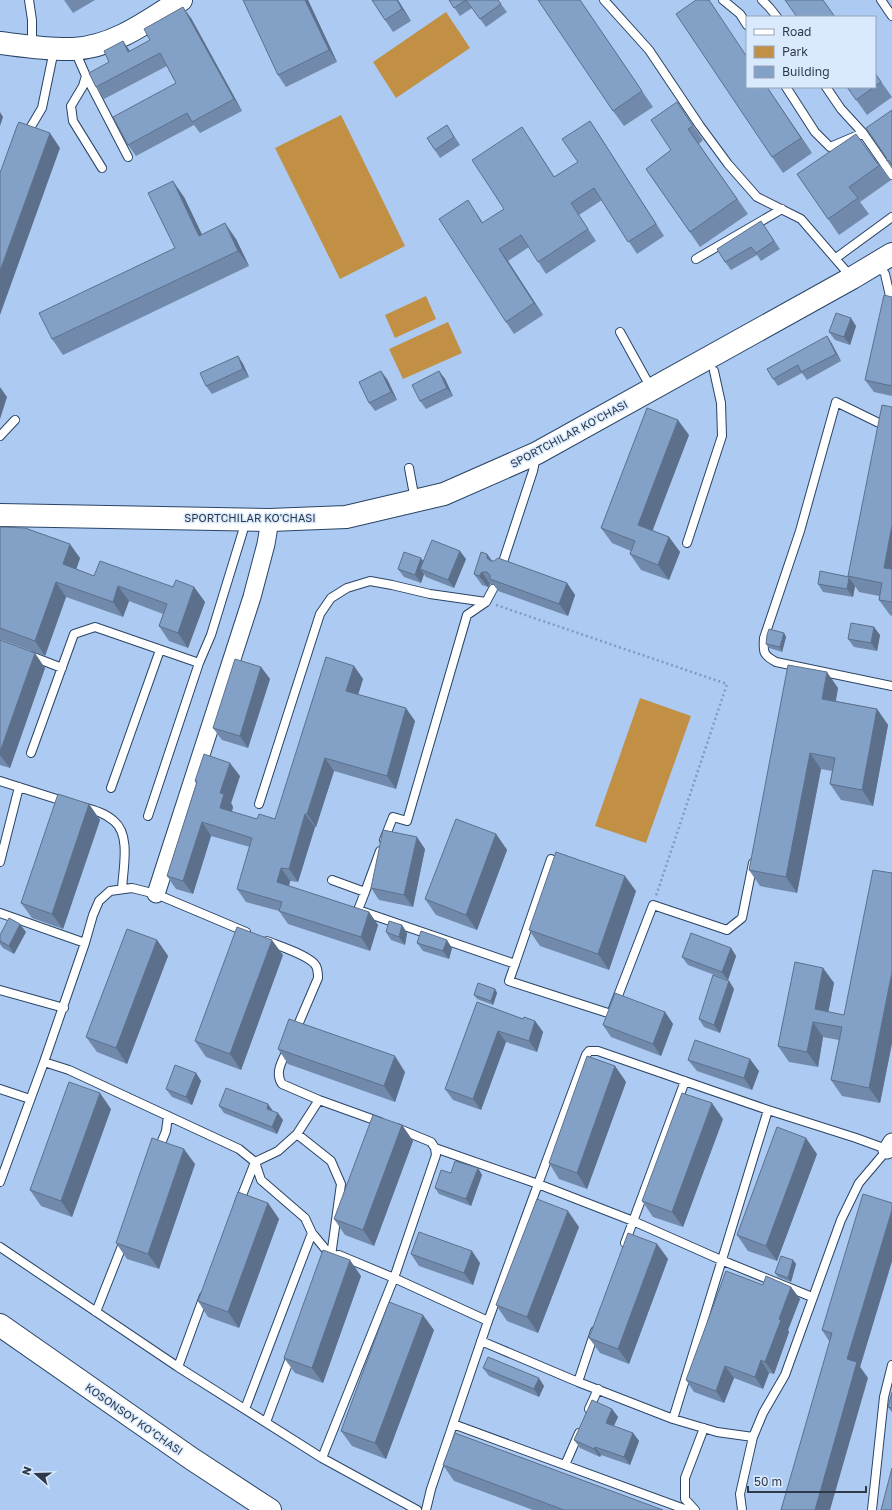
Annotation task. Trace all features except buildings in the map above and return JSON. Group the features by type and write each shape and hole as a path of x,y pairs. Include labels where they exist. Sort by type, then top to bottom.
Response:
{"street":[{"path":"0,43 64,49 95,46 114,40 136,29 170,5"},
{"name":"SPORTCHILAR KO'CHASI","path":"0,515 247,520 346,517 444,494 537,454 652,390 712,365 885,258"},
{"path":"156,894 252,597 266,544 270,520"},
{"name":"KOSONSOY KO’CHASI","path":"0,1325 192,1459 270,1510"}],"lane":[{"path":"29,0 32,20 32,46"},
{"path":"604,0 649,50 700,126 728,164 757,196 801,219 852,278"},
{"path":"723,0 740,14 746,23"},
{"path":"762,0 776,16"},
{"path":"881,0 892,16"},
{"path":"64,49 86,76 128,157"},
{"path":"19,144 42,108 64,49"},
{"path":"86,76 83,86 72,106 73,121 102,168"},
{"path":"787,88 815,132 830,147 863,133"},
{"path":"827,88 841,109 863,133 892,175"},
{"path":"696,259 782,209"},
{"path":"836,258 892,217"},
{"path":"885,258 885,274 890,299"},
{"path":"620,332 652,390"},
{"path":"686,543 722,436 721,403 712,365"},
{"path":"881,424 836,402 800,531 764,638 763,651 767,657 776,662 892,686"},
{"path":"0,436 15,420"},
{"path":"501,568 533,471 537,454"},
{"path":"409,468 415,501"},
{"path":"148,816 199,663 211,635 247,520"},
{"path":"259,804 320,614 330,598 347,588 370,581 430,594 486,602"},
{"path":"493,589 486,602 467,615 407,821 393,817 358,910 515,964"},
{"path":"31,753 74,634 95,627 199,663"},
{"path":"111,788 160,650"},
{"path":"21,653 62,668"},
{"path":"0,781 101,813 114,821 123,832 125,845 122,889"},
{"path":"0,862 19,787"},
{"path":"550,859 509,980 611,1014 653,905 727,930 742,918 755,855"},
{"path":"332,880 365,892"},
{"path":"0,1182 64,1008 93,915 99,901 110,890 132,888 156,894 308,959 316,965 318,978 278,1071 279,1079 282,1084 319,1100 431,1142 435,1148 436,1155 394,1278 322,1458"},
{"path":"0,913 85,943"},
{"path":"0,990 64,1008"},
{"path":"426,1510 488,1321 586,1055 589,1051 598,1051 768,1110 856,1138 890,1147 859,1183 841,1220 785,1375 763,1413 753,1437 740,1494 742,1510"},
{"path":"44,1062 69,1070 239,1149 255,1162 260,1180 305,1218 312,1233 331,1256"},
{"path":"623,1250 685,1081"},
{"path":"0,1089 30,1099"},
{"path":"236,1213 255,1162 278,1151 297,1134 319,1100"},
{"path":"673,1419 768,1110"},
{"path":"155,1160 166,1131 168,1116"},
{"path":"297,1134 331,1162 341,1184 331,1256 324,1268"},
{"path":"435,1148 538,1184 633,1221 721,1260 812,1297"},
{"path":"96,1312 127,1233"},
{"path":"245,1409 312,1233"},
{"path":"0,1246 178,1367 322,1458 418,1510"},
{"path":"331,1256 339,1255 394,1278 488,1321"},
{"path":"178,1367 208,1286"},
{"path":"578,1382 598,1323"},
{"path":"481,1341 578,1382 673,1419 717,1432 753,1437"},
{"path":"266,1422 293,1348"},
{"path":"872,1510 884,1397 892,1365"},
{"path":"565,1465 598,1389"},
{"path":"453,1424 688,1510"},
{"path":"696,1510 685,1499 685,1478 704,1428"}],"path":[{"path":"486,602 727,684 653,905"}],"green space":[{"path":"446,12 470,48 396,98 373,62"},
{"path":"341,115 405,246 340,279 275,148"},
{"path":"426,296 436,319 395,338 385,315"},
{"path":"448,322 462,353 403,379 389,349"},
{"path":"640,698 691,716 646,843 595,826"}]}
